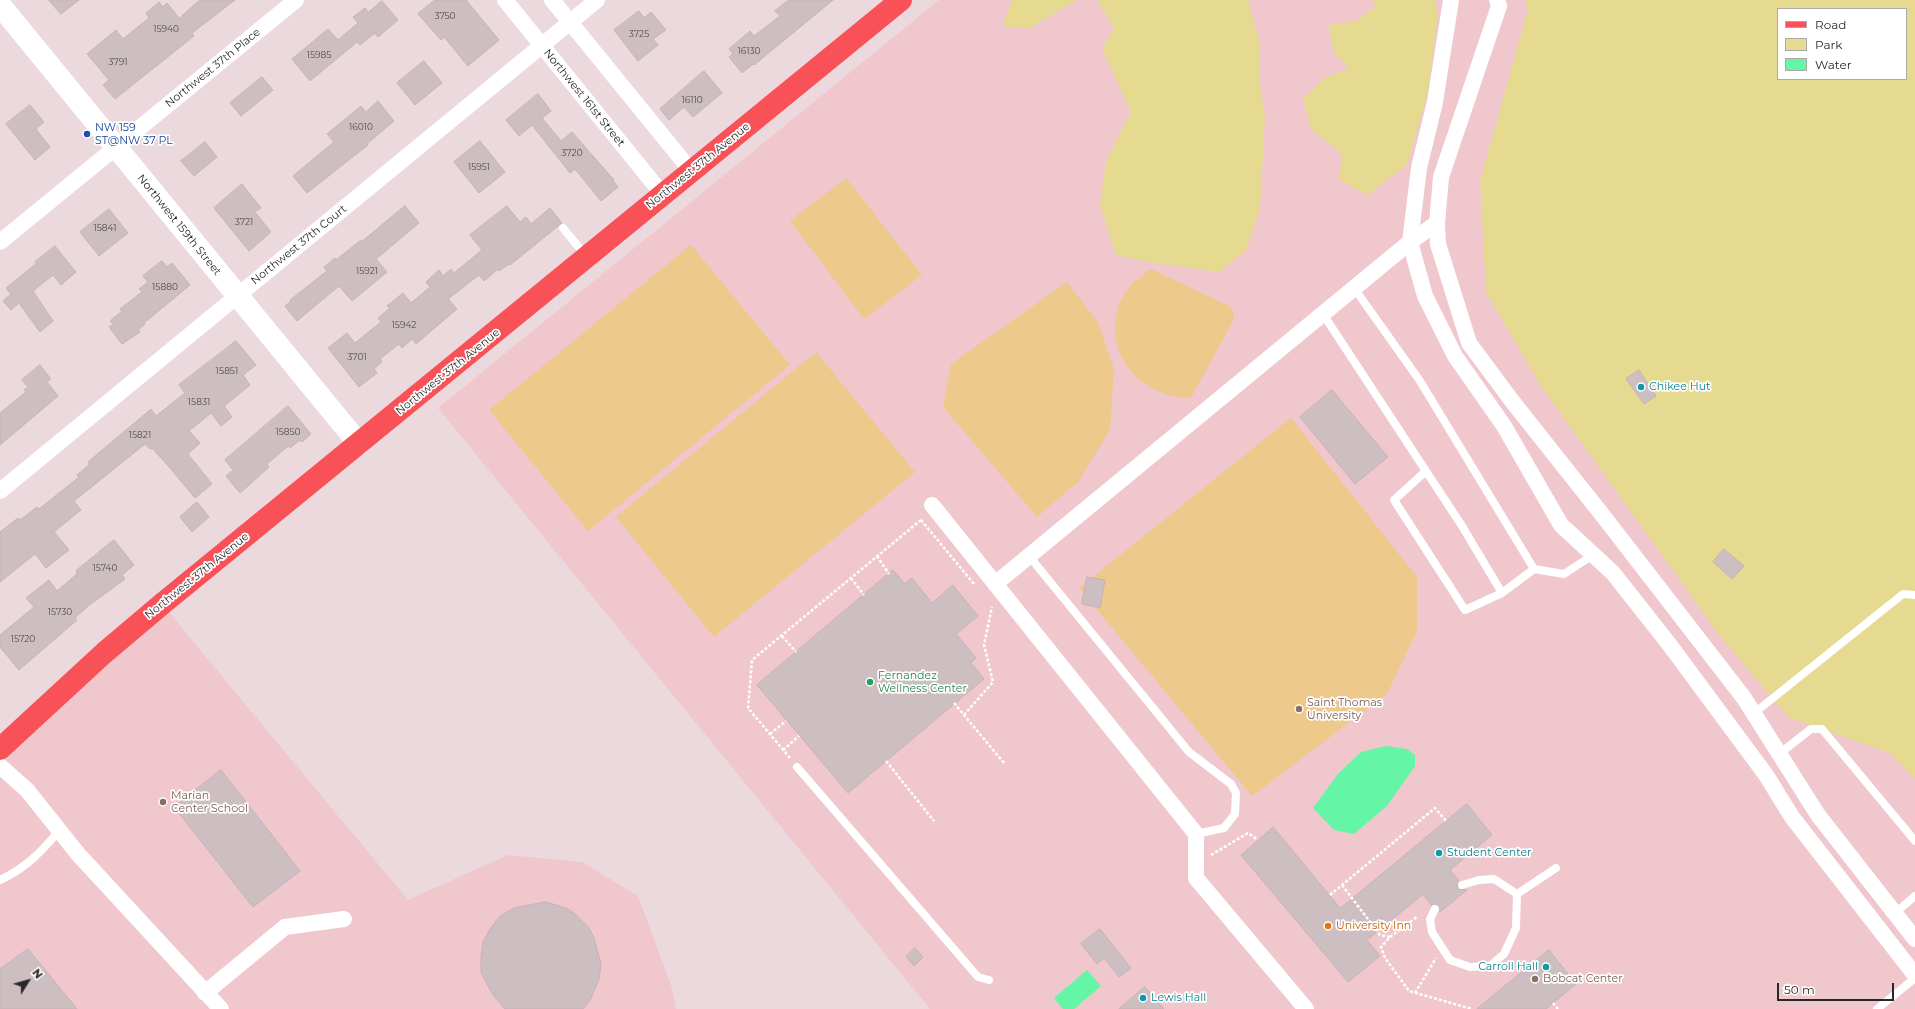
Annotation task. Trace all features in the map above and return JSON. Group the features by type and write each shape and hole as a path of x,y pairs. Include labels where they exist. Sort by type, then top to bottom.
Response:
{"main road":[{"name":"Northwest 37th Avenue","path":"0,749 104,653 588,258 901,0"}],"street":[{"name":"Northwest 37th Place","path":"0,242 296,0"},
{"name":"Northwest 161st Street","path":"505,0 663,195"},
{"path":"552,0 692,172"},
{"name":"Northwest 37th Court","path":"0,491 597,0"},
{"path":"1451,0 1435,102 1419,168 1410,242 1425,296 1455,356 1504,426 1541,487 1561,526 1613,573 1669,644 1766,775 1792,817 1915,974"},
{"path":"1497,0 1499,6 1441,177 1437,223 1438,244 1469,343 1512,401 1604,517 1734,686 1754,714 1818,815 1915,939"},
{"name":"Northwest 159th Street","path":"0,5 359,444"},
{"path":"995,584 1410,242 1437,223"},
{"path":"932,505 1196,834 1196,878 1306,1009"},
{"path":"0,766 27,790 78,854 221,1009"},
{"path":"205,993 284,927 344,919"}],"lane":[{"path":"563,228 588,258"},
{"path":"1354,288 1420,381 1534,570"},
{"path":"1323,314 1426,471 1502,593"},
{"path":"1426,471 1394,500 1465,610 1502,593 1534,570 1564,574 1593,555"},
{"path":"1029,556 1189,752 1231,784 1236,793 1235,814 1224,828 1196,834"},
{"path":"1754,714 1902,594 1915,595"},
{"path":"1779,754 1811,729 1822,729 1915,842"},
{"path":"797,767 978,977 989,980"},
{"path":"0,880 17,872 38,856 59,831"},
{"path":"1517,894 1556,868"},
{"path":"1462,884 1479,880 1494,879 1517,894"},
{"path":"1435,909 1430,919 1432,932 1450,960 1470,967 1490,966 1504,954 1516,928 1517,894"},
{"path":"1894,913 1915,896"},
{"path":"1877,1009 1915,978"}],"path":[{"path":"797,767 748,708 752,660 920,520 932,505"},
{"path":"877,556 889,574"},
{"path":"851,578 864,595"},
{"path":"964,715 993,682 984,645 992,607"},
{"path":"782,636 796,652"},
{"path":"954,703 1004,763"},
{"path":"770,734 786,721"},
{"path":"783,750 799,736"},
{"path":"886,761 934,821"},
{"path":"1330,895 1435,808 1446,821"},
{"path":"1342,885 1380,935 1390,937"},
{"path":"1421,919 1422,913 1390,937 1381,947 1385,958 1409,991 1472,1009"},
{"path":"1415,992 1438,956"},
{"path":"1553,1003 1558,1009"}],"shaded area":[{"name":"Saint Thomas University","path":"939,0 1915,0 1915,1009 930,1009 438,408"},
{"path":"846,178 922,275 864,319 790,221"},
{"path":"691,245 790,365 588,531 489,410"},
{"path":"1151,269 1229,306 1234,313 1233,321 1191,398 1172,396 1155,390 1140,380 1128,368 1120,353 1115,336 1116,319 1121,300 1130,287"},
{"path":"1067,282 1098,322 1114,369 1110,429 1079,481 1037,517 943,407 951,364"},
{"path":"816,352 915,472 714,637 616,517"},
{"path":"1291,418 1417,577 1417,631 1387,694 1252,796 1079,588"},
{"name":"Marian Center School","path":"162,604 408,900 508,855 582,862 638,896 672,988 676,1009 0,1009 0,750"}],"green space":[{"path":"1012,0 1077,0 1030,28 1003,26"},
{"path":"1097,0 1248,0 1259,41 1259,76 1265,119 1260,208 1246,250 1219,272 1154,263 1116,255 1100,206 1106,161 1131,112 1102,49 1114,28"},
{"path":"1371,0 1435,0 1438,15 1428,92 1407,165 1367,195 1339,180 1342,154 1311,129 1303,99 1326,77 1349,69 1335,54 1328,25 1356,21 1377,5"},
{"path":"1525,0 1915,0 1915,779 1890,753 1788,717 1720,636 1541,386 1486,292 1480,181 1528,9"}],"water":[{"path":"1386,746 1407,749 1415,755 1415,766 1387,806 1354,834 1334,830 1313,808 1338,774 1361,752"},
{"path":"1087,970 1101,986 1074,1009 1063,1009 1054,998"}],"building":[{"path":"49,0 79,0 61,14"},
{"path":"200,0 235,0 192,33 194,36 115,99 103,85 109,80 87,54 116,30 123,39 149,18 146,13 159,2 163,7 167,3 179,18"},
{"path":"435,0 466,0 499,40 468,66 444,37 441,40 418,14"},
{"path":"789,0 833,0 754,65 753,64 742,73 729,57 733,54 729,49 750,31 754,36 780,16 775,11"},
{"path":"382,1 398,20 378,37 375,33 360,45 357,42 310,81 292,59 328,29 338,40 358,23 353,17 365,8 368,12"},
{"path":"639,11 644,18 651,12 666,30 653,39 658,45 638,61 614,30"},
{"path":"424,61 442,83 415,105 397,83"},
{"path":"704,71 722,93 693,117 684,107 669,120 660,109"},
{"path":"262,77 273,90 241,116 230,103"},
{"path":"538,94 551,111 542,118 561,141 572,132 614,180 613,181 618,187 601,201 575,169 570,173 532,125 519,136 506,120"},
{"path":"378,101 394,121 367,144 368,145 307,193 293,176 334,142 327,134 361,106 366,112"},
{"path":"30,105 44,122 36,129 50,147 35,160 6,124"},
{"path":"480,141 505,172 479,193 454,162"},
{"path":"205,142 217,157 194,176 181,161"},
{"path":"242,184 261,208 255,212 271,232 249,251 214,208"},
{"path":"405,206 419,223 376,259 387,272 352,301 339,286 297,321 285,306 291,301 290,300 327,271 324,267 335,258 336,260 361,240 362,241"},
{"path":"507,206 520,222 526,217 531,224 550,208 562,223 510,265 509,264 499,271 498,269 484,281 479,275 448,299 457,309 416,344 412,339 402,348 399,344 380,359 382,362 374,369 377,373 359,387 328,348 347,333 355,343 381,322 378,318 390,308 387,306 403,293 411,303 430,287 426,282 439,270 443,276 451,269 454,273 482,250 470,235"},
{"path":"109,209 128,233 99,256 80,232"},
{"path":"55,246 76,272 61,285 53,275 33,291 53,321 40,332 19,303 11,310 3,301 11,294 6,288"},
{"path":"162,261 167,267 172,263 190,285 144,323 145,324 138,330 140,332 122,344 109,327 113,324 110,321 122,311 120,309 142,292 139,289 148,282 143,276"},
{"path":"236,341 256,365 243,375 250,385 224,406 232,417 221,426 211,413 189,431 200,443 188,454 212,484 195,498 152,448 150,449 145,444 74,501 81,510 54,532 69,550 46,568 35,554 0,582 0,532 18,518 20,520 37,507 39,509 79,477 77,475 90,464 88,462 151,409 156,416 185,393 179,385"},
{"path":"40,365 51,379 47,382 58,396 0,445 0,413 26,392 24,390 28,387 22,380"},
{"name":"Chikee Hut","path":"1639,370 1656,396 1644,404 1626,379"},
{"path":"1332,390 1388,457 1355,484 1300,417"},
{"path":"288,406 311,434 302,442 300,440 290,448 288,446 267,464 269,467 240,493 226,476 233,470 225,460"},
{"path":"197,502 209,517 192,532 180,517"},
{"path":"114,540 134,565 122,575 125,579 88,606 75,618 77,620 19,670 0,647 0,635 34,607 26,598 49,580 57,591 77,574 76,571"},
{"path":"1724,549 1744,566 1732,579 1713,562"},
{"name":"Fernandez Wellness Center","path":"893,570 905,584 912,578 932,603 953,585 978,616 956,634 976,658 971,663 984,679 848,793 757,685"},
{"path":"1087,577 1105,580 1100,608 1082,604"},
{"path":"221,770 300,871 253,907 174,807"},
{"path":"1467,804 1492,835 1450,870 1459,881 1457,884 1458,889 1467,890 1440,912 1439,906 1435,904 1431,905 1423,894 1367,940 1380,956 1348,982 1241,855 1273,827 1340,908"},
{"path":"546,902 566,908 574,913 589,928 594,938 601,964 599,980 590,1000 583,1009 505,1009 493,995 481,973 483,942 490,929 500,916 514,908"},
{"path":"1100,929 1131,968 1119,977 1104,958 1097,964 1081,944"},
{"path":"915,948 923,957 914,966 906,957"},
{"path":"28,949 77,1009 0,1009 0,969"},
{"name":"Carroll Hall","path":"1549,950 1576,984 1546,1009 1477,1009"},
{"name":"Lewis Hall","path":"1145,987 1164,1009 1119,1009"}],"place":[{"name":"NW 159 ST@NW 37 PL","path":"87,134"},
{"name":"Chikee Hut","path":"1641,387"},
{"name":"Fernandez Wellness Center","path":"870,682"},
{"name":"Saint Thomas University","path":"1299,709"},
{"name":"Marian Center School","path":"163,802"},
{"name":"Student Center","path":"1439,853"},
{"name":"University Inn","path":"1328,926"},
{"name":"Carroll Hall","path":"1546,967"},
{"name":"Bobcat Center","path":"1535,979"},
{"name":"Lewis Hall","path":"1143,998"}]}
